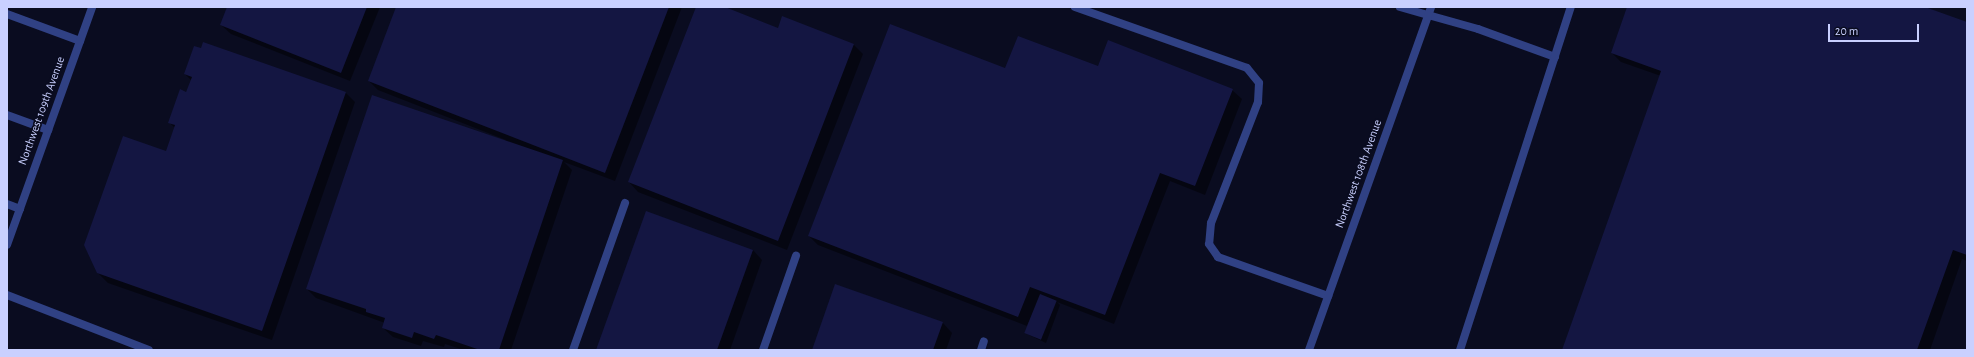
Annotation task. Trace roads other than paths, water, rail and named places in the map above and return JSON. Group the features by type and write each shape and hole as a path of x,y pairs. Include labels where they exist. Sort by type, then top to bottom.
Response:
{"street":[{"name":"Northwest 109th Avenue","path":"7,245 92,7"},
{"path":"1075,7 1247,68 1259,83 1258,102 1211,223 1209,244 1218,256 1328,296"},
{"path":"1400,7 1430,11 1555,57"},
{"path":"1460,350 1571,7"},
{"name":"Northwest 108th Avenue","path":"1309,350 1430,11"},
{"path":"7,14 80,41"},
{"path":"7,115 48,130"},
{"path":"573,350 625,203"},
{"path":"7,204 20,209"},
{"path":"763,350 796,256"},
{"path":"7,295 149,350"},
{"path":"981,350 984,341"}]}
